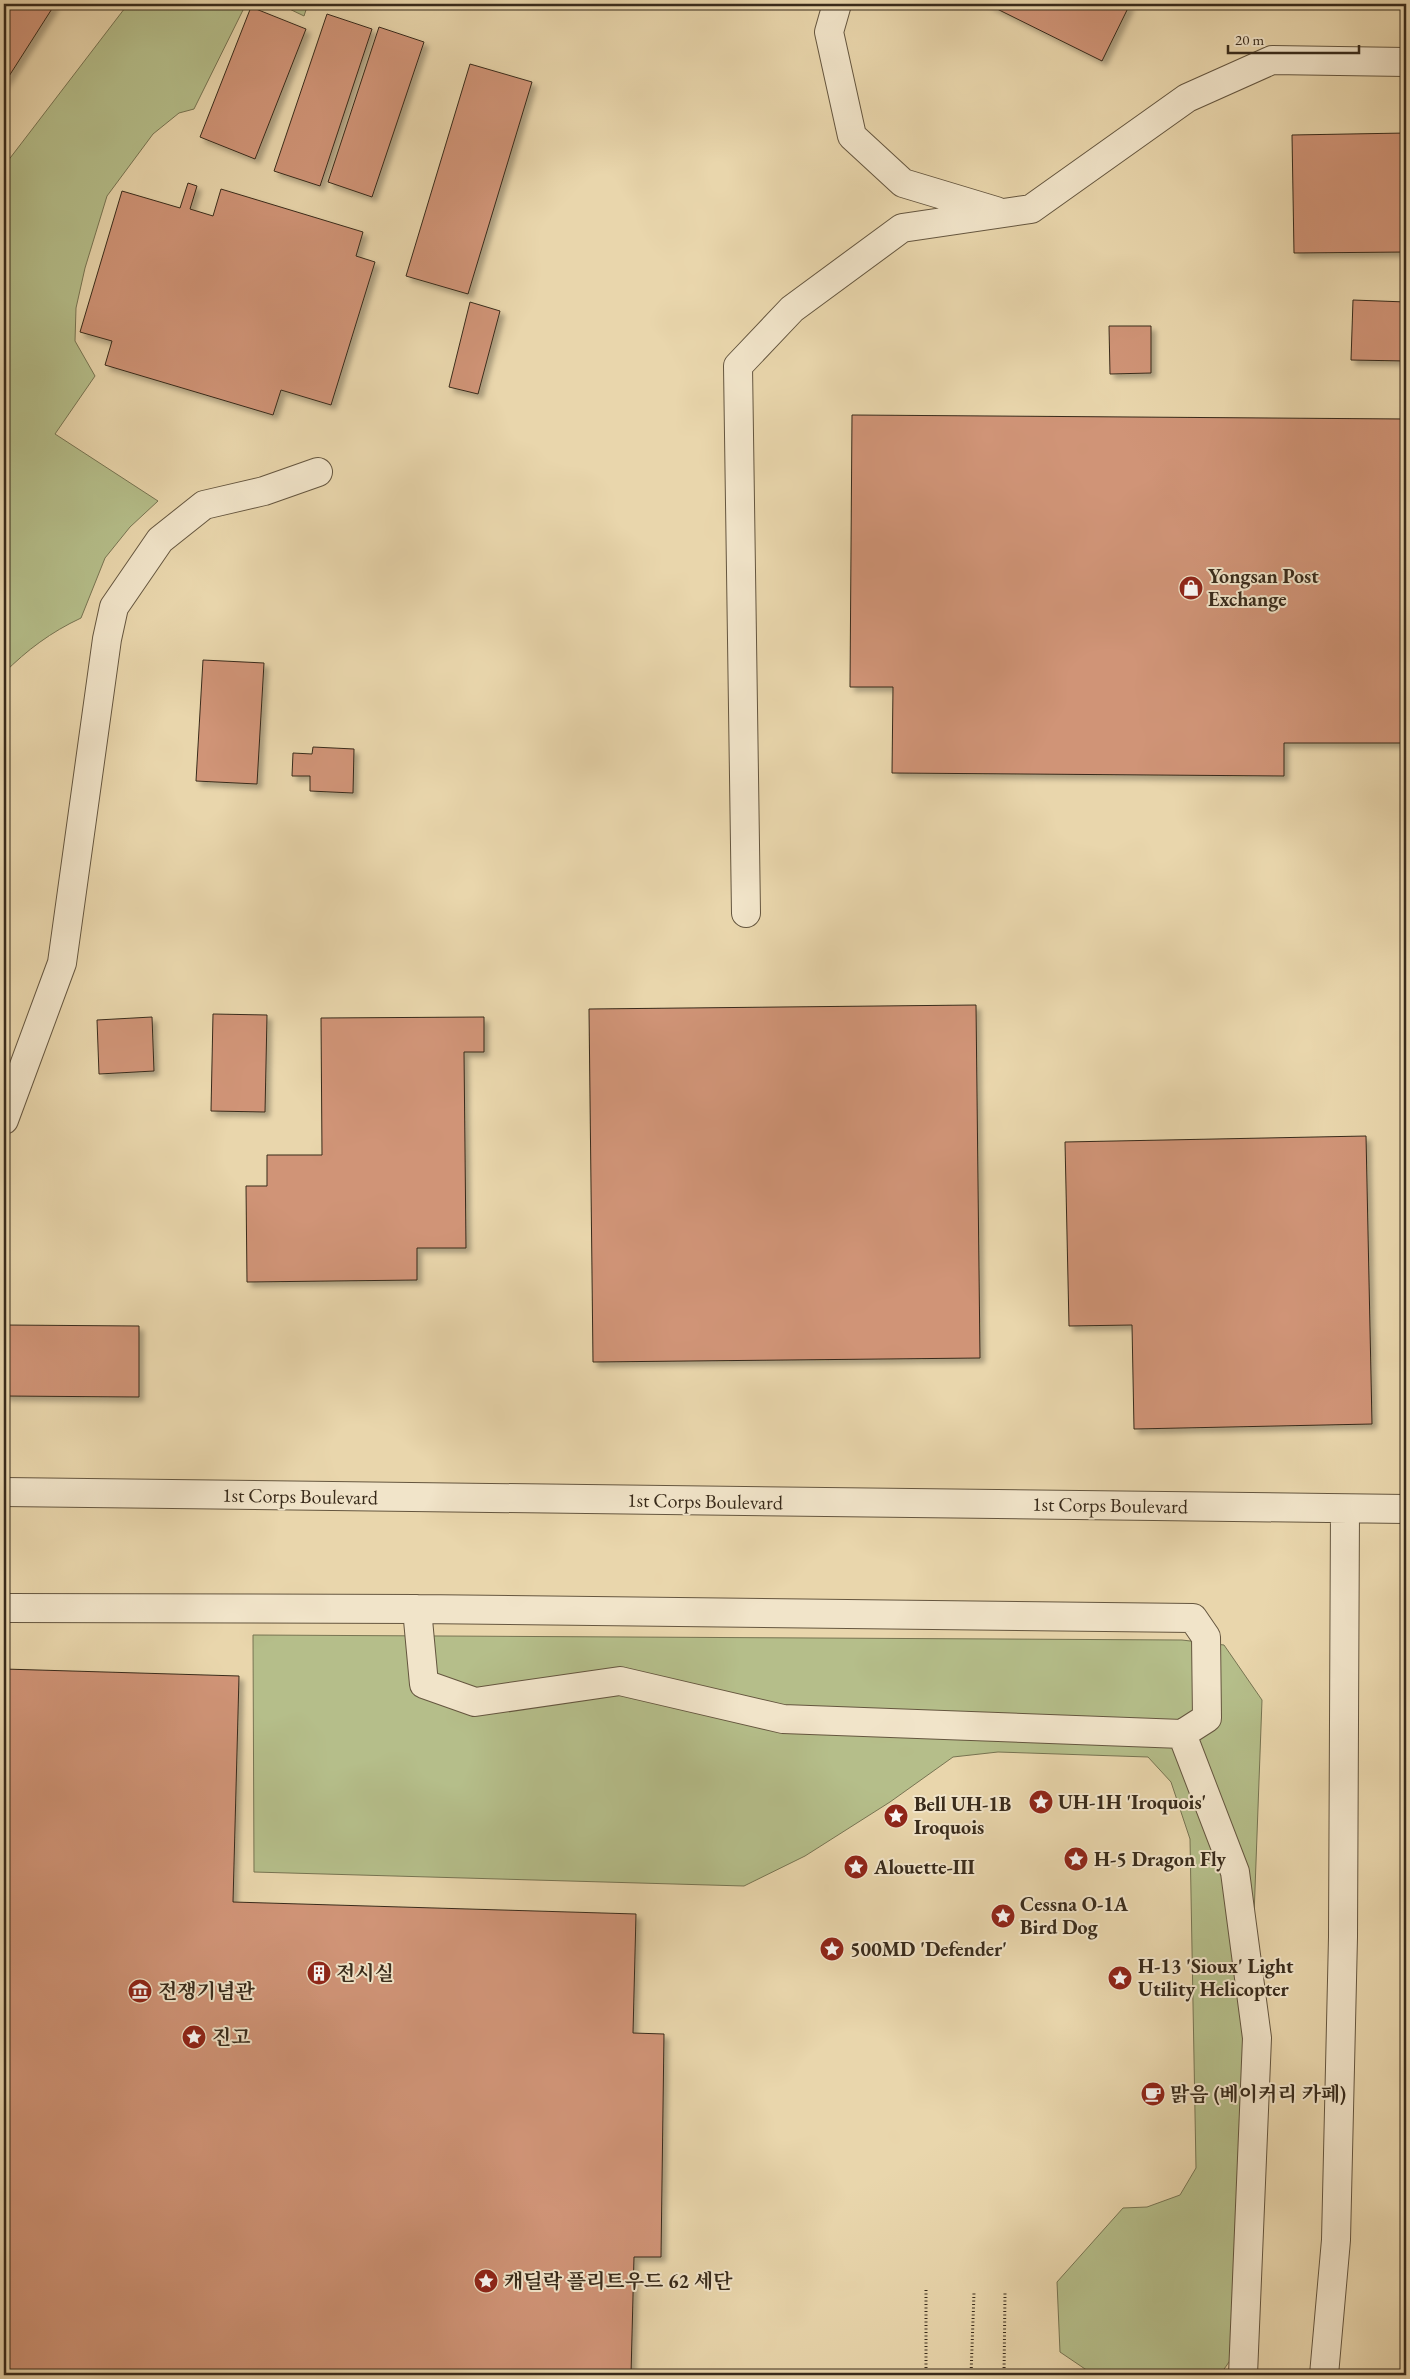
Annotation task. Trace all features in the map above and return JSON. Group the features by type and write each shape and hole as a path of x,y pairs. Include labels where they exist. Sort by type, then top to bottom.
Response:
{"lane":[{"path":"837,4 829,32 852,136 903,183 1004,213"},
{"path":"746,914 738,366 792,309 902,228 1031,209 1187,98 1272,60 1406,62"},
{"path":"4,1120 62,963 107,639 114,607 160,540 204,505 264,491 318,472"},
{"name":"1st Corps Boulevard","path":"4,1492 1406,1510"},
{"path":"1324,2375 1336,2230 1343,1937 1342,1716 1345,1508"},
{"path":"4,1608 417,1609 1193,1618 1206,1637 1207,1718 1182,1734 783,1719 620,1681 475,1702 424,1684 417,1609"},
{"path":"1182,1734 1235,1872 1257,2038 1243,2375"}],"path":[{"path":"926,2290 926,2375"},
{"path":"971,2375 974,2293"},
{"path":"1004,2375 1005,2293"}],"green space":[{"path":"128,4 246,4 194,109 179,113 153,134 107,196 85,268 76,308 75,341 95,376 55,434 158,501 130,527 105,558 81,618 40,642 4,673 4,166"},
{"path":"279,4 308,4 304,16"},
{"path":"253,1635 1182,1640 1224,1645 1262,1700 1238,2349 1220,2375 1149,2375 1088,2371 1060,2352 1057,2282 1123,2208 1147,2207 1180,2195 1196,2168 1190,1839 1171,1782 1148,1757 998,1752 953,1757 890,1802 805,1856 744,1886 254,1872"}],"building":[{"path":"4,4 55,4 4,84"},
{"path":"987,4 1130,4 1102,61"},
{"path":"251,7 306,29 255,159 200,137"},
{"path":"327,14 372,29 320,186 274,171"},
{"path":"379,27 424,42 372,197 328,182"},
{"path":"470,64 532,82 468,294 406,276"},
{"path":"1406,133 1406,252 1294,253 1292,135"},
{"path":"188,183 197,186 190,209 213,216 221,189 363,232 356,256 375,262 331,405 281,390 273,415 105,365 112,341 80,332 122,191 180,208"},
{"path":"1353,300 1406,302 1406,361 1351,360"},
{"path":"470,302 500,311 478,394 449,387"},
{"path":"1109,326 1151,326 1151,373 1110,374"},
{"path":"852,415 1406,419 1406,743 1284,743 1284,776 892,773 893,687 850,687"},
{"path":"203,660 264,663 257,784 196,781"},
{"path":"313,747 354,749 353,793 310,791 310,776 292,776 293,753 312,754"},
{"path":"976,1005 980,1358 593,1362 589,1009"},
{"path":"213,1014 267,1015 265,1112 211,1111"},
{"path":"152,1017 154,1071 99,1074 97,1020"},
{"path":"484,1017 484,1052 464,1052 466,1248 417,1248 417,1280 247,1282 246,1186 267,1186 267,1155 322,1155 321,1018"},
{"path":"1366,1136 1372,1424 1134,1429 1132,1325 1069,1326 1065,1142"},
{"path":"4,1325 139,1326 139,1397 4,1396"},
{"name":"전시실","path":"4,1669 239,1676 233,1902 636,1914 633,2033 664,2034 661,2257 634,2257 631,2375 4,2375"}],"place":[{"name":"Yongsan Post Exchange","path":"1191,588"},
{"name":"UH-1H 'Iroquois'","path":"1041,1802"},
{"name":"Bell UH-1B Iroquois","path":"896,1816"},
{"name":"H-5 Dragon Fly","path":"1076,1859"},
{"name":"Alouette-III","path":"856,1867"},
{"name":"Cessna O-1A Bird Dog","path":"1003,1916"},
{"name":"500MD 'Defender'","path":"832,1949"},
{"name":"전시실","path":"319,1973"},
{"name":"H-13 'Sioux' Light Utility Helicopter","path":"1120,1978"},
{"name":"전쟁기념관","path":"140,1991"},
{"name":"진고","path":"194,2037"},
{"name":"맑음 (베이커리 카페)","path":"1153,2094"},
{"name":"캐딜락 플리트우드 62 세단","path":"486,2281"}]}
